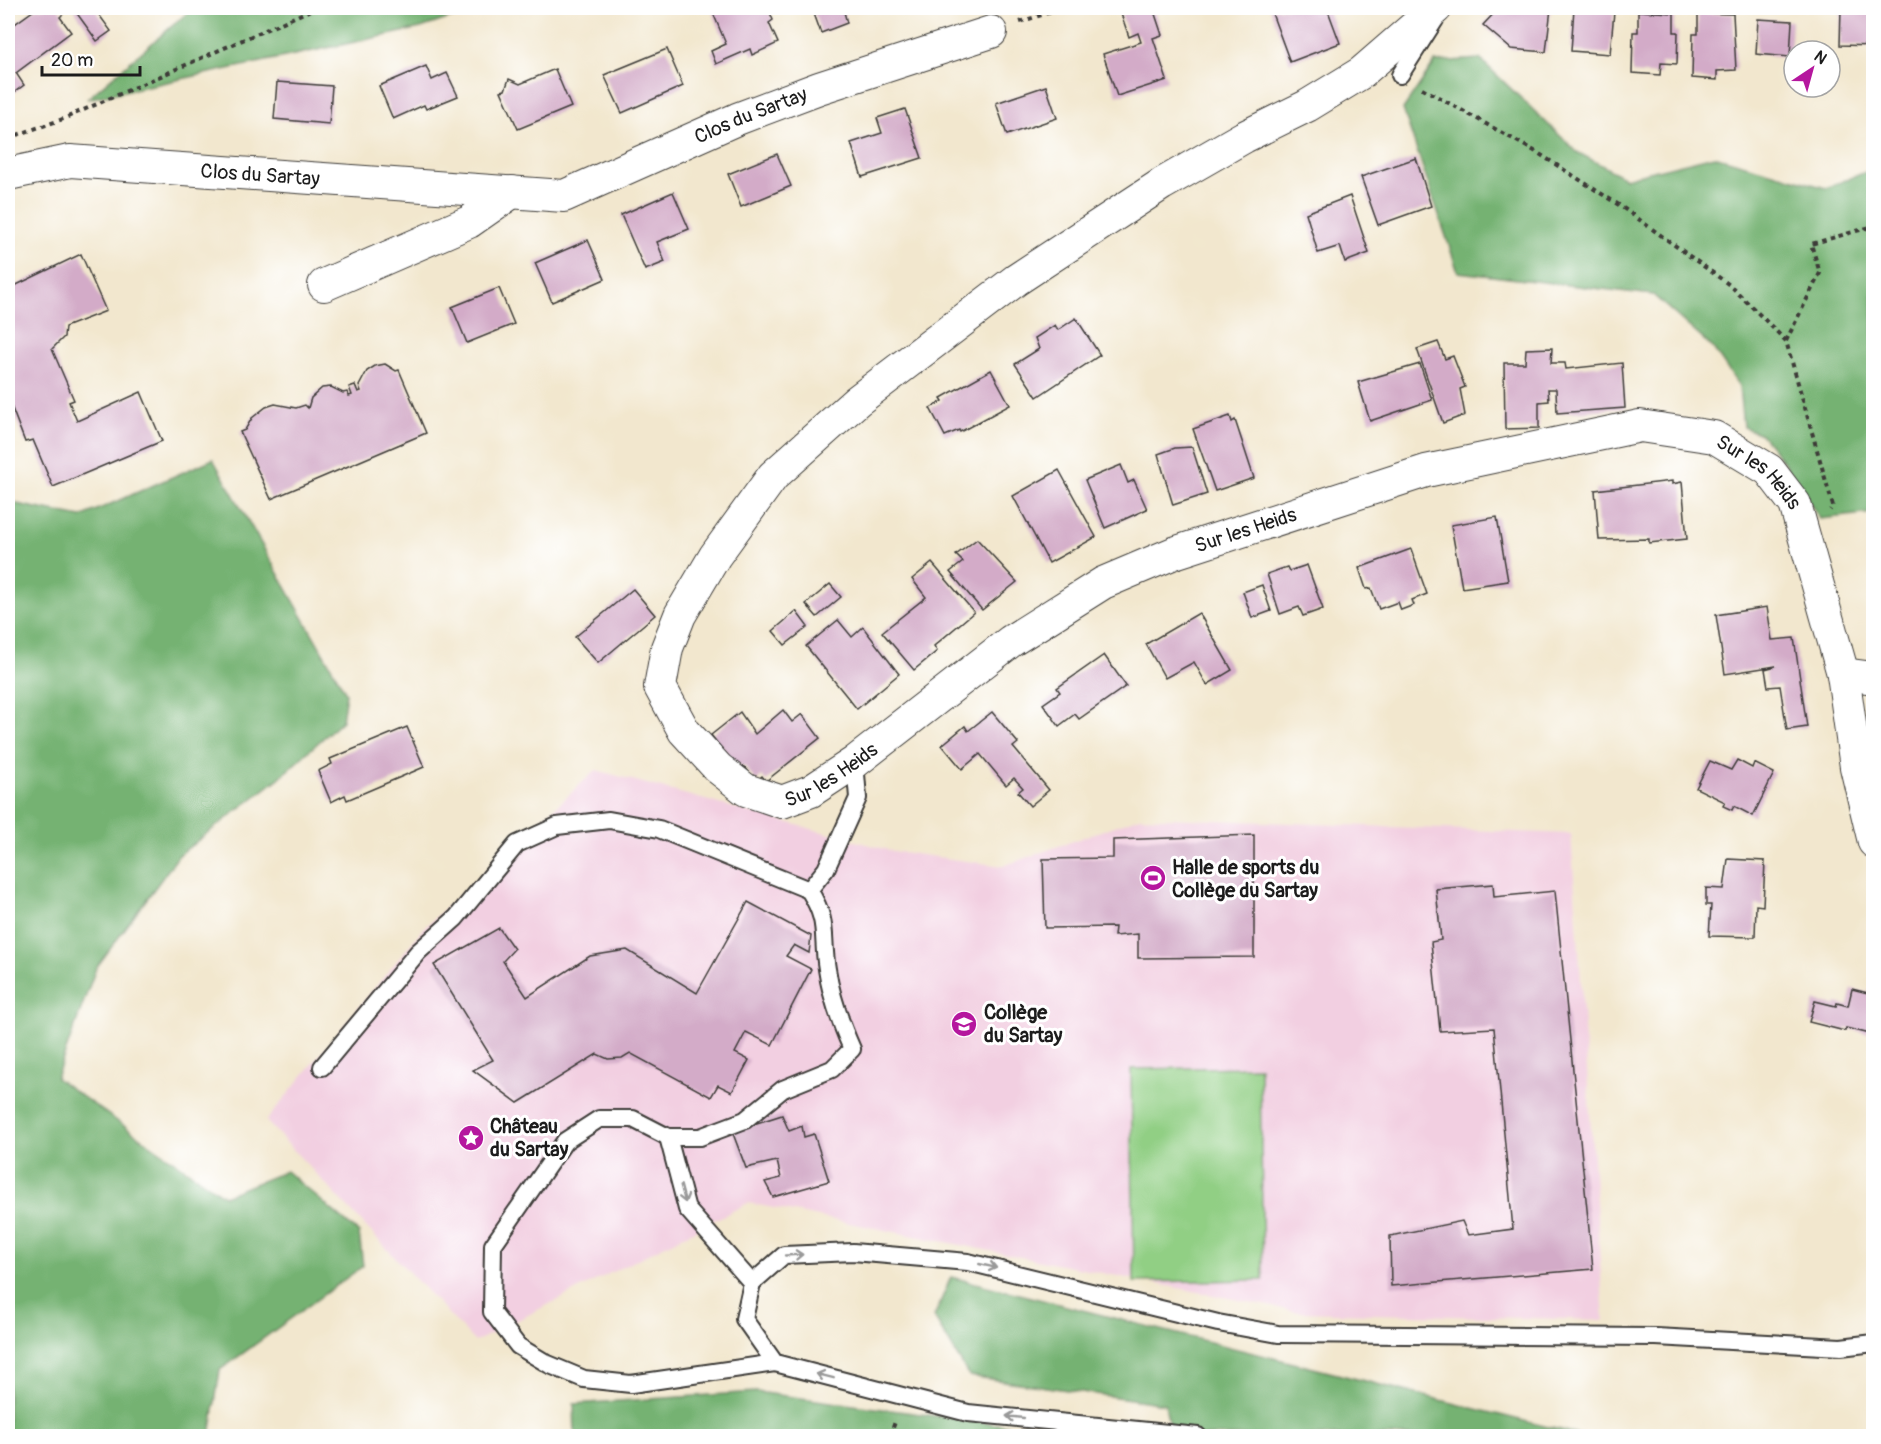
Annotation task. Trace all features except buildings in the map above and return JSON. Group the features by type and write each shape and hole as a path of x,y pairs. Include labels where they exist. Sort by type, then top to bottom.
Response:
{"street":[{"name":"Sur les Heids","path":"1436,8 1361,73 1307,106 1244,137 1162,184 1016,280 857,401 773,476 715,556 680,615 667,648 660,687 684,731 718,768 746,790 782,802 812,791 855,762 1011,641 1103,583 1174,553 1426,471 1640,426 1714,437 1769,470 1795,504 1843,674 1856,767 1874,842"},
{"name":"Clos du Sartay","path":"8,174 70,161 564,195 737,119 819,88 991,32"},
{"path":"324,285 470,222 512,192"},
{"path":"1843,674 1874,678"}],"lane":[{"path":"1400,75 1428,35 1441,8"},
{"path":"809,890 826,869 858,798 855,762"},
{"path":"322,1066 418,952 456,918 518,844 557,826 609,820 659,829 809,890 820,907 826,932 827,969 840,1021 852,1049 832,1069 783,1089 746,1120 700,1137 668,1137 633,1119 599,1119 565,1142 493,1245 492,1312 518,1346 548,1364 584,1379 631,1384 775,1363 968,1413 1198,1437"},
{"path":"668,1137 687,1209 752,1283"},
{"path":"775,1363 744,1319 752,1283 784,1255 854,1252 968,1262 1218,1323 1278,1334 1645,1337 1841,1347 1874,1343"}],"path":[{"path":"8,138 63,119 315,8"},
{"path":"991,32 1063,8"},
{"path":"1400,75 1482,124 1538,153 1619,205 1731,286 1786,341 1833,506 1819,527 1803,532"},
{"path":"1786,341 1820,273 1811,244 1874,225"}],"shaded area":[{"name":"Collège du Sartay","path":"596,770 892,851 1003,866 1140,817 1571,834 1604,1320 1299,1312 748,1203 475,1342 266,1121 424,928"}],"green space":[{"path":"193,8 479,8 421,28 87,99"},
{"path":"1480,59 1577,152 1625,178 1714,156 1826,188 1873,169 1873,513 1820,519 1783,461 1761,434 1743,427 1739,386 1713,348 1653,295 1458,272 1403,109 1435,62"},
{"path":"213,459 346,693 342,721 278,779 179,855 96,968 56,1078 224,1196 286,1171 359,1233 363,1266 220,1370 210,1436 8,1436 8,497 17,504 81,517"},
{"path":"1260,1067 1263,1280 1134,1282 1131,1069"},
{"path":"951,1277 1584,1436 1171,1436 1165,1404 969,1376 934,1317"},
{"path":"756,1392 1085,1436 575,1436 574,1404"}],"place":[{"name":"Halle de sports du Collège du Sartay","path":"1153,878"},
{"name":"Collège du Sartay","path":"964,1024"},
{"name":"Château du Sartay","path":"471,1138"}]}
